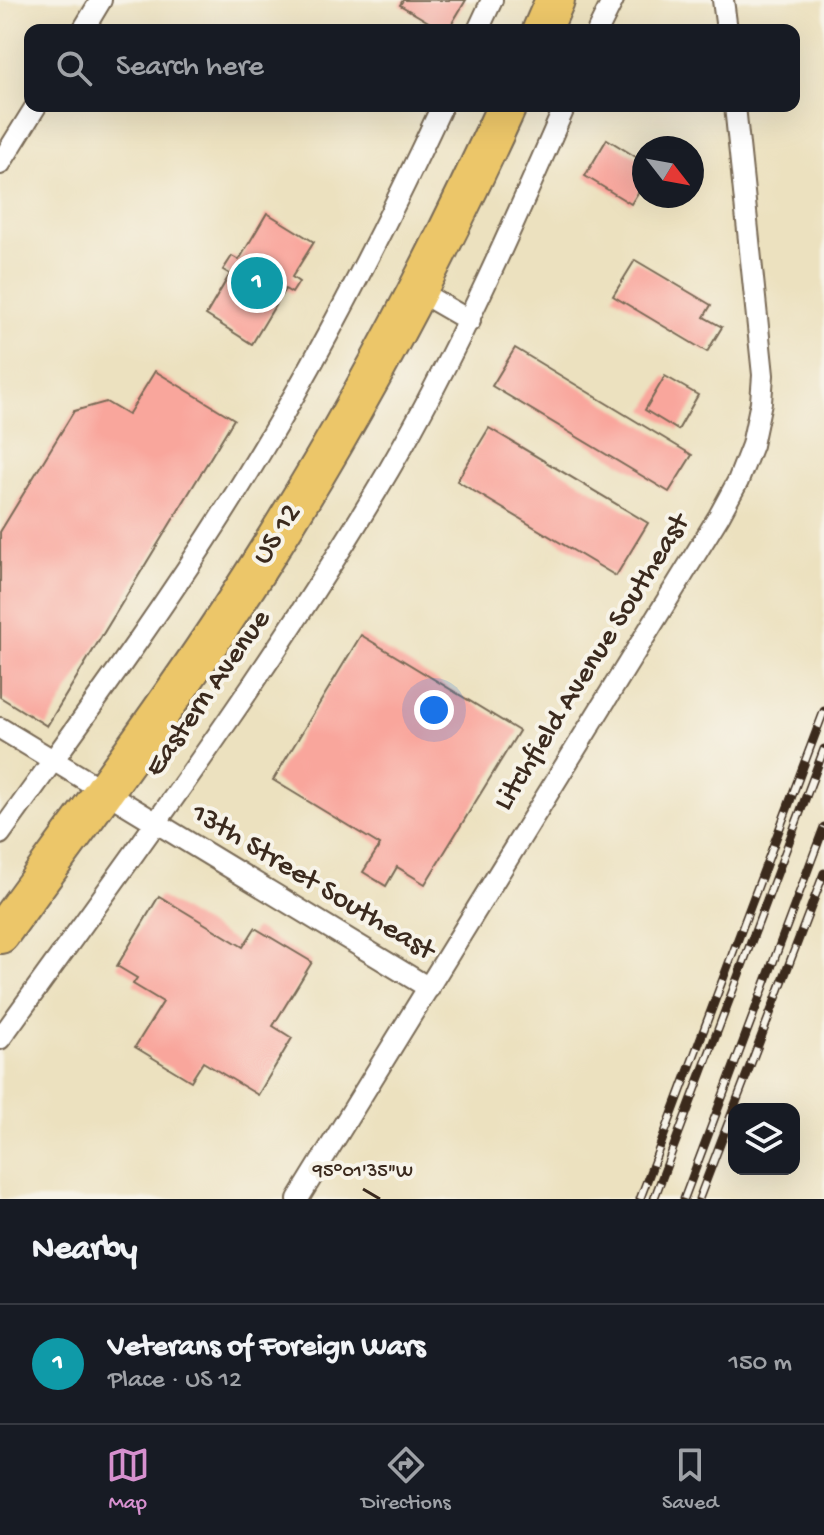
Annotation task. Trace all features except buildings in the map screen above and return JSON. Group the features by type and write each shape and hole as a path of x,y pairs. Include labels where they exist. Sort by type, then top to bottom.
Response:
{"highway":[{"path":"545,24 555,0"},
{"name":"US 12","path":"0,934 104,792 270,548 418,291 504,112"}],"street":[{"path":"87,24 101,0"},
{"path":"481,24 492,0"},
{"path":"601,24 613,0"},
{"path":"723,0 726,24"},
{"path":"0,164 32,112"},
{"path":"0,834 173,591 249,473 354,286 439,112"},
{"name":"Eastern Avenue","path":"0,1039 257,680 389,469 470,321 562,112"},
{"name":"Litchfield Avenue Southeast","path":"298,1199 719,516 746,465 757,428 763,375 736,112"},
{"path":"418,291 470,321"},
{"name":"13th Street Southeast","path":"0,728 429,988"}],"railway":[{"path":"640,1199 824,711"},
{"path":"654,1199 824,749"},
{"path":"684,1199 824,827"},
{"path":"699,1199 824,873"}],"place":[{"name":"Veterans of Foreign Wars","path":"257,283"}]}
